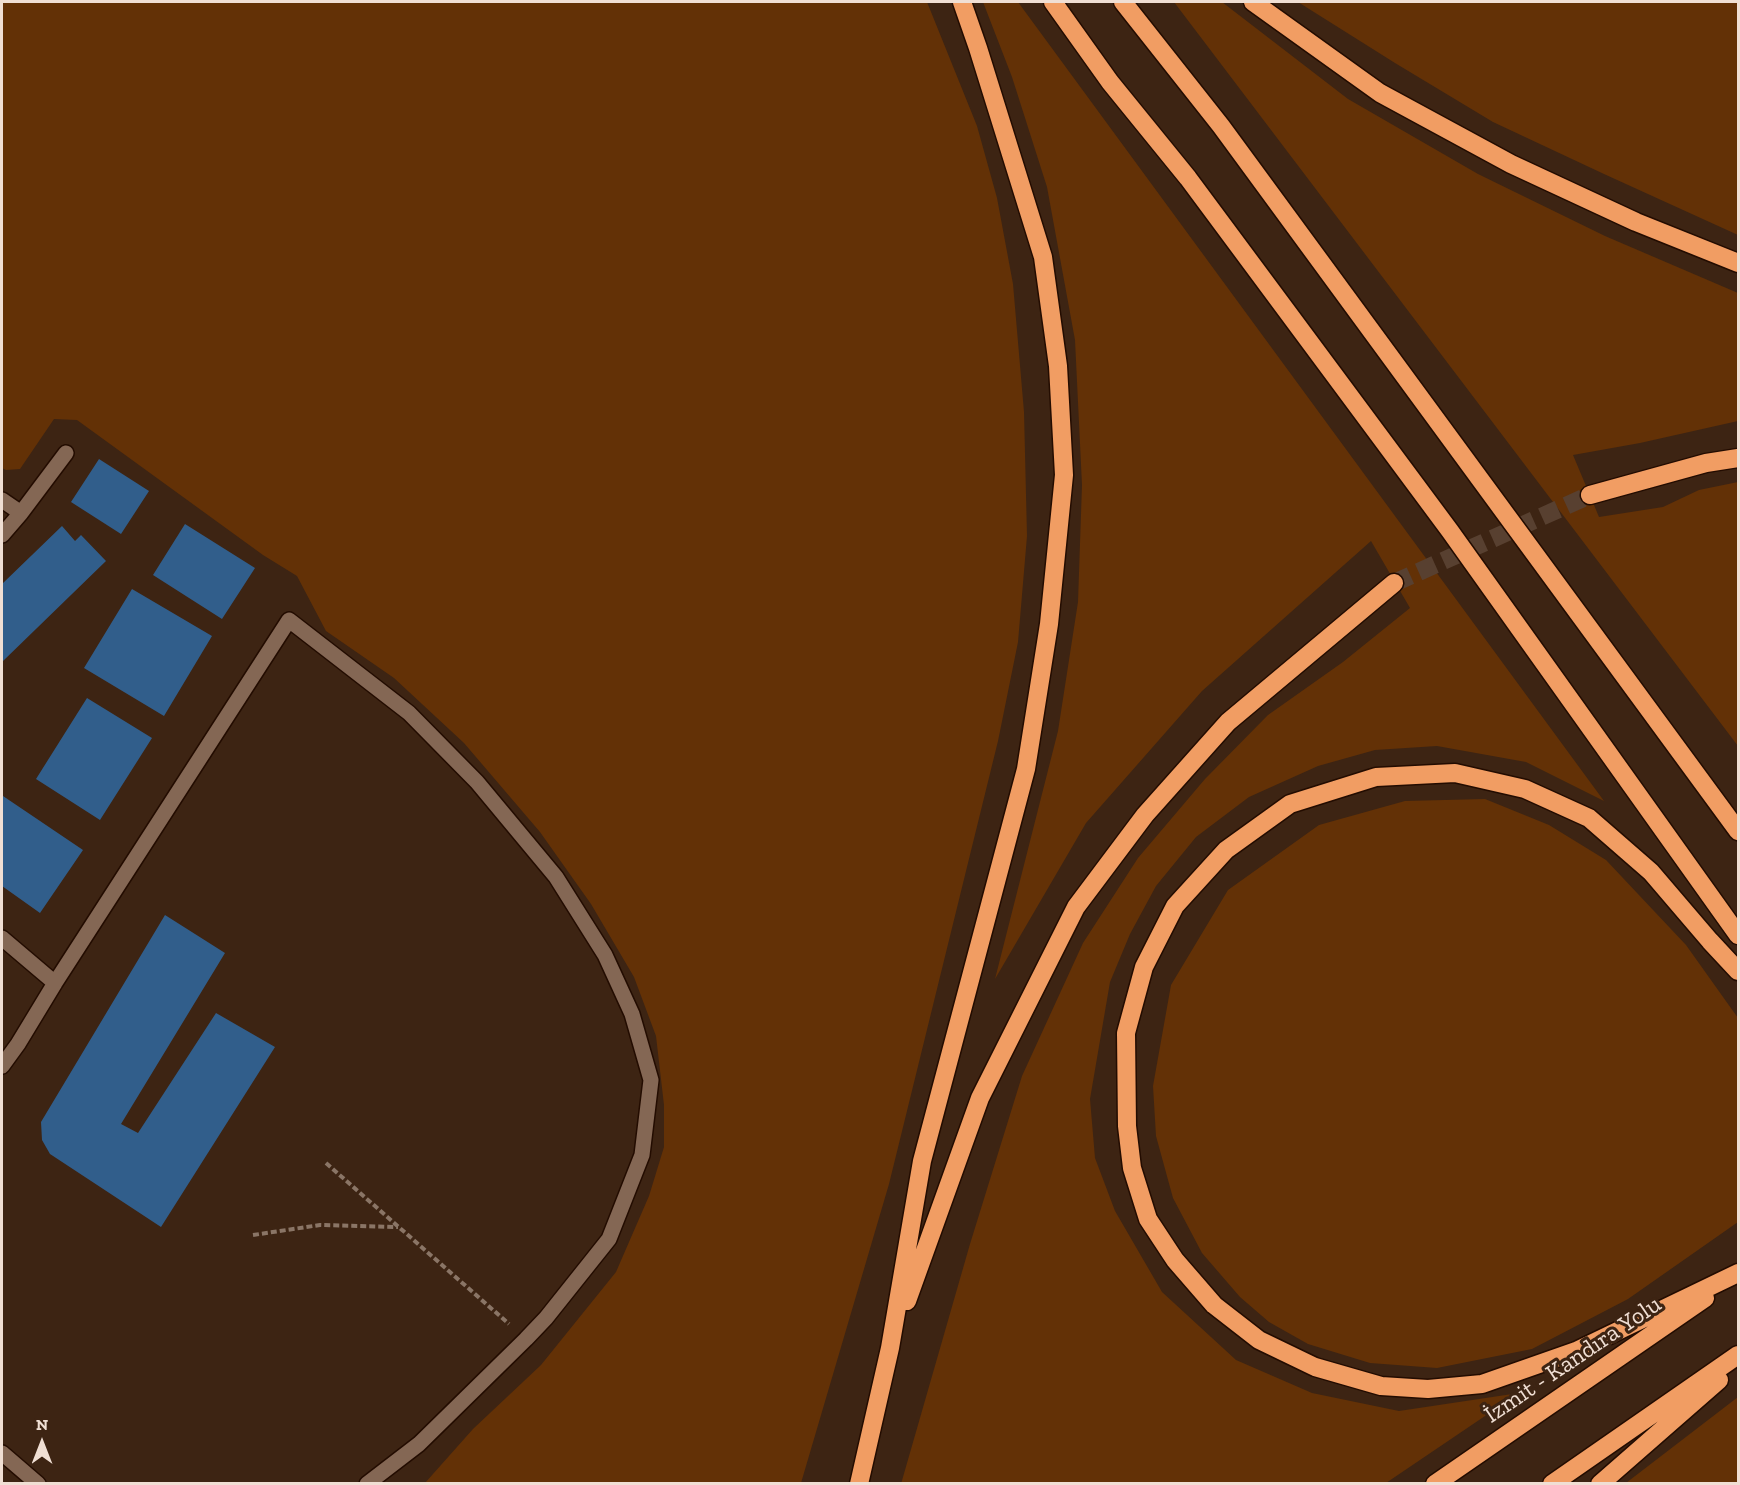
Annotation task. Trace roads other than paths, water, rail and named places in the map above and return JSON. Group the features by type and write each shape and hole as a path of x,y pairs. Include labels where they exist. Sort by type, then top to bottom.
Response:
{"highway":[{"path":"860,1484 890,1348 922,1161 1026,769 1049,624 1064,475 1058,366 1043,257 962,2"},
{"path":"1053,2 1110,82 1188,178 1436,512 1738,935"},
{"path":"1123,2 1221,126 1738,831"},
{"path":"1253,2 1380,93 1511,164 1636,222 1738,263"},
{"path":"1590,495 1706,463 1738,458"},
{"path":"890,1348 980,1098 1076,908 1145,815 1228,722 1394,583"},
{"path":"1738,971 1651,872 1589,818 1525,789 1455,773 1376,777 1290,804 1226,850 1175,906 1144,967 1126,1034 1127,1126 1132,1168 1148,1219 1175,1260 1214,1305 1259,1340 1315,1367 1382,1386 1428,1389 1482,1384 1576,1351 1738,1274"},
{"name":"İzmit - Kandıra Yolu","path":"1435,1484 1738,1274"},
{"path":"1552,1484 1738,1355"},
{"path":"1600,1484 1738,1363"}],"street":[{"path":"2,535 66,453"},
{"path":"2,500 21,513"},
{"path":"2,1066 289,620 410,712 477,782 556,877 605,955 632,1014 651,1080 642,1155 609,1239 546,1318 419,1444 367,1484"},
{"path":"2,938 55,983"},
{"path":"2,1453 38,1484"}],"tunnel":[{"path":"1394,583 1590,495"}]}
